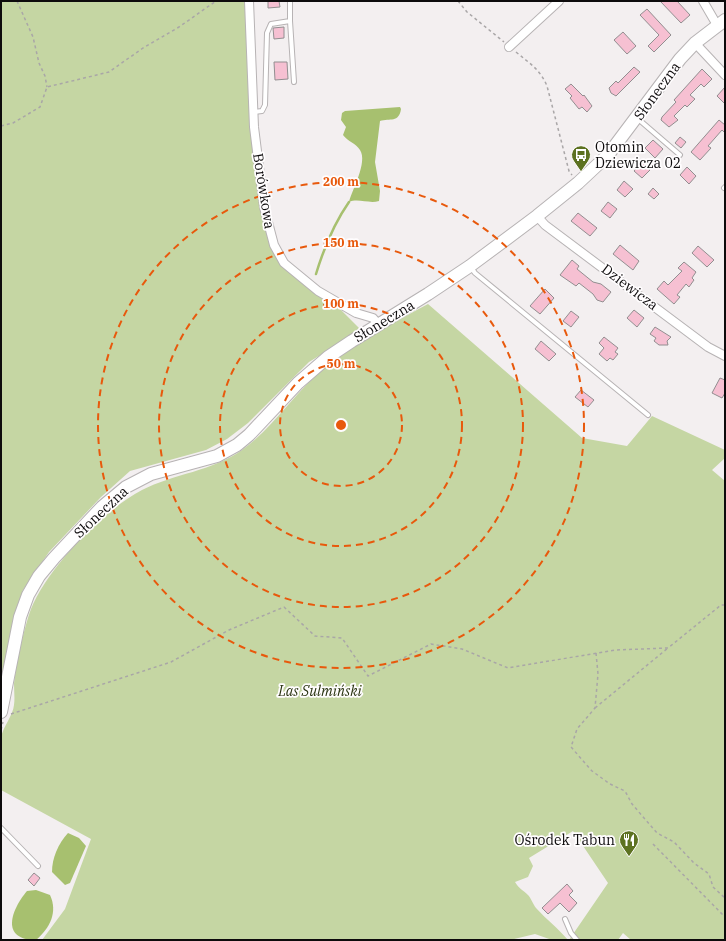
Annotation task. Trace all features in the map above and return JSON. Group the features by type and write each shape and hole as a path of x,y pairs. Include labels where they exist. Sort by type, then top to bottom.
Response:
{"street":[{"name":"Borówkowa","path":"249,1 254,112 264,207 274,245 284,263 318,291 356,313 373,318 379,325"},
{"path":"509,47 559,1"},
{"path":"703,1 721,22"},
{"name":"Słoneczna","path":"1,712 20,617 28,595 39,576 54,558 97,513 120,492 141,478 217,456 237,445 249,435 298,383 328,357 470,266 537,216 578,183 608,155 680,59 695,43 721,22"},
{"path":"695,43 725,76"},
{"name":"Dziewicza","path":"537,216 545,225 708,346 725,356"}],"lane":[{"path":"290,1 294,82"},
{"path":"254,112 262,111 265,106 267,33 271,24 290,22"},
{"path":"637,118 680,155"},
{"path":"470,266 475,273 648,415"},
{"path":"1,828 38,866"},
{"path":"565,919 571,933 577,940"}],"path":[{"path":"1,126 13,123 40,107 47,87 45,76 39,63 33,37 17,1"},
{"path":"47,87 109,72 143,48 179,27 216,1"},
{"path":"458,1 467,12 509,47 530,62 543,75 548,86 569,171 578,183"},
{"path":"725,605 721,605 595,708 577,728 571,747 592,771 610,784 625,791 632,804 657,833 674,842 694,863 709,874 713,887 725,898"},
{"path":"1,730 5,716 171,662 229,630 284,607 315,636 342,638 368,676 431,644 462,649 508,668 615,650 668,648"},
{"path":"595,708 598,674 596,653"},
{"path":"653,844 725,917"}],"green space":[{"path":"1,1 247,1 261,201 283,267 338,307 361,330 309,362 248,423 227,439 206,450 130,471 101,497 49,552 23,590 13,620 1,680"},
{"name":"Las Sulmiński","path":"428,304 582,438 627,446 652,416 725,450 725,458 712,470 725,481 725,940 631,940 623,933 618,940 569,940 608,883 573,831 529,858 533,866 528,877 515,882 529,896 536,908 568,940 552,940 535,934 510,940 42,940 65,909 91,839 1,790 1,738 13,709 14,684 21,646 31,609 39,593 63,559 110,511 142,490 167,480 206,468 231,457 242,450 263,432 319,373 345,353 400,319"}],"shaded area":[{"path":"400,107 400,113 396,118 380,121 375,162 380,191 379,201 349,202 361,169 362,155 360,150 343,135 346,127 341,120 342,113 345,111"},
{"path":"68,833 79,838 86,846 70,883 65,885 52,872 52,867 56,851"},
{"path":"36,890 50,895 53,914 49,925 36,940 25,939 17,935 13,930 13,915 27,891"}],"building":[{"path":"268,1 279,1 280,7 268,8"},
{"path":"660,1 677,1 690,15 681,23"},
{"path":"647,9 671,35 654,52 648,46 659,35 640,15"},
{"path":"284,27 284,38 274,39 273,28"},
{"path":"623,32 636,46 627,54 614,40"},
{"path":"274,62 287,62 288,79 275,80"},
{"path":"634,67 640,72 616,96 611,93 609,88 616,81 618,83"},
{"path":"702,69 712,79 704,87 701,84 690,95 695,99 687,107 685,105 674,116 678,120 669,127 661,120 662,117 676,102 674,100"},
{"path":"571,84 583,96 584,95 592,106 587,112 582,107 579,109 570,98 572,96 565,89"},
{"path":"725,87 725,104 717,96"},
{"path":"719,120 725,125 725,133 722,130 708,146 711,148 700,160 691,152"},
{"path":"680,137 686,142 681,148 675,143"},
{"path":"653,140 663,149 655,158 645,148"},
{"path":"642,162 650,170 642,178 634,171"},
{"path":"687,167 696,176 689,184 680,175"},
{"path":"624,181 633,189 625,197 617,190"},
{"path":"653,188 659,194 654,199 648,194"},
{"path":"608,202 617,209 610,218 601,211"},
{"path":"578,213 597,228 590,236 571,221"},
{"path":"620,245 639,261 633,270 613,254"},
{"path":"698,246 714,260 707,267 692,253"},
{"path":"572,260 579,266 577,269 593,282 601,284 611,292 603,302 597,300 593,294 579,283 576,286 560,275"},
{"path":"684,262 696,272 692,278 694,280 689,287 686,284 677,295 680,297 674,304 657,289 664,281 668,285 682,271 678,268"},
{"path":"545,289 554,298 540,314 530,306"},
{"path":"634,310 644,318 637,327 627,318"},
{"path":"571,311 579,317 571,327 563,321"},
{"path":"655,327 671,337 667,341 668,345 659,345 654,341 656,338 650,334"},
{"path":"604,337 618,348 615,352 618,354 613,360 610,358 607,361 599,354 604,348 599,343"},
{"path":"541,341 556,354 549,361 535,349"},
{"path":"720,378 725,380 725,393 722,398 712,393"},
{"path":"581,390 594,400 588,407 575,397"},
{"path":"34,873 40,878 34,886 28,880"},
{"path":"567,884 573,891 569,895 577,903 569,912 560,903 548,914 542,908"}],"waterway":[{"path":"316,274 330,237 349,202"}],"place":[{"name":"Otomin Dziewicza 02","path":"581,172"},
{"name":"Ośrodek Tabun","path":"629,857"}]}
